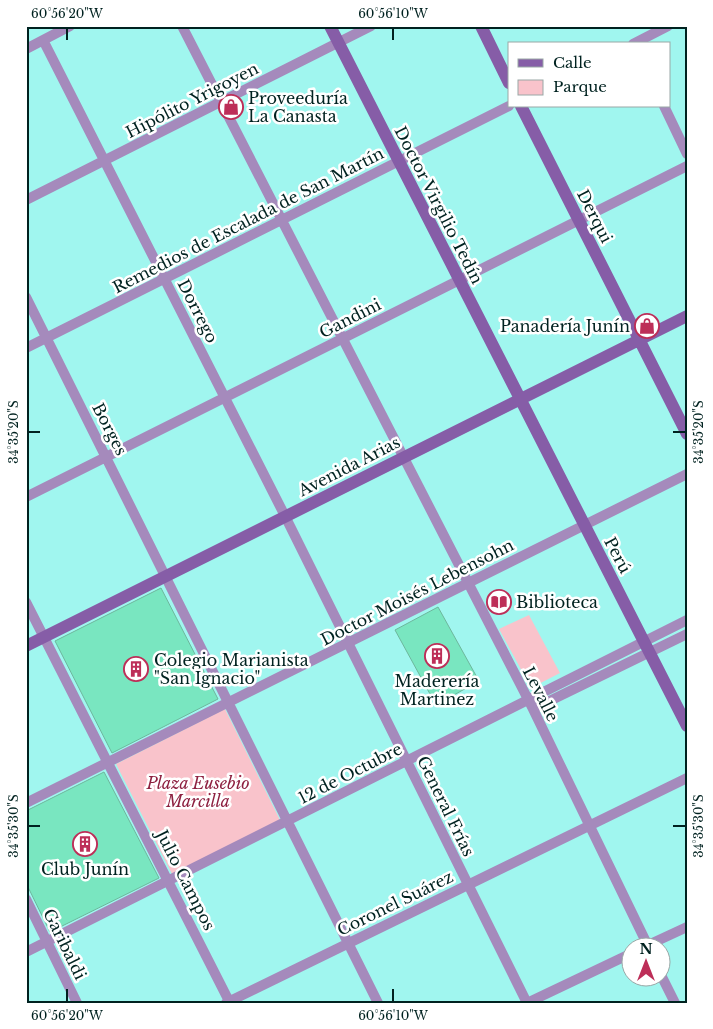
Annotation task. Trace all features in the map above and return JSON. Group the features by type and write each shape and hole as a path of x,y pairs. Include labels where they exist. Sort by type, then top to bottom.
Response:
{"main road":[{"name":"Doctor Virgilio Tedín","path":"330,26 519,399"},
{"path":"481,26 508,81"},
{"name":"Derqui","path":"522,108 687,434"},
{"name":"Avenida Arias","path":"26,646 687,316"},
{"name":"Perú","path":"519,399 648,646 687,726"}],"street":[{"path":"26,49 70,26"},
{"name":"Levalle","path":"182,26 402,458 528,699 642,936"},
{"name":"Hipólito Yrigoyen","path":"26,200 371,26"},
{"path":"637,42 668,26"},
{"name":"Dorrego","path":"43,40 285,516"},
{"name":"Remedios de Escalada de San Martín","path":"26,348 508,106"},
{"path":"665,108 687,154"},
{"name":"Gandini","path":"26,497 687,166"},
{"name":"Borges","path":"26,296 378,1003"},
{"name":"Doctor Moisés Lebensohn","path":"26,803 687,474"},
{"name":"General Frías","path":"285,516 527,1003"},
{"name":"Julio Campos","path":"26,602 170,881 228,1002"},
{"name":"12 de Octubre","path":"533,709 648,646 687,620"},
{"name":"12 de Octubre","path":"26,952 528,699 648,646 687,634"},
{"name":"Coronel Suárez","path":"228,1002 687,778"},
{"name":"Garibaldi","path":"26,899 77,1003"},
{"path":"668,936 687,927"},
{"path":"527,1003 620,959"},
{"path":"666,986 675,1003"}],"green space":[{"path":"529,615 560,673 531,688 499,629"},
{"name":"Plaza Eusebio Marcilla","path":"225,709 280,820 172,874 116,764"}],"building":[{"name":"Colegio Marianista \"San Ignacio\"","path":"161,588 218,699 112,753 55,641"},
{"name":"Maderería Martinez","path":"438,607 479,681 436,705 395,630"},
{"name":"Club Junín","path":"104,772 159,878 50,932 26,883 26,811"}],"place":[{"name":"Proveeduría La Canasta","path":"231,107"},
{"name":"Panadería Junín","path":"647,326"},
{"name":"Biblioteca","path":"499,602"},
{"name":"Maderería Martinez","path":"437,656"},
{"name":"Colegio Marianista \"San Ignacio\"","path":"136,669"},
{"name":"Club Junín","path":"85,844"}]}
